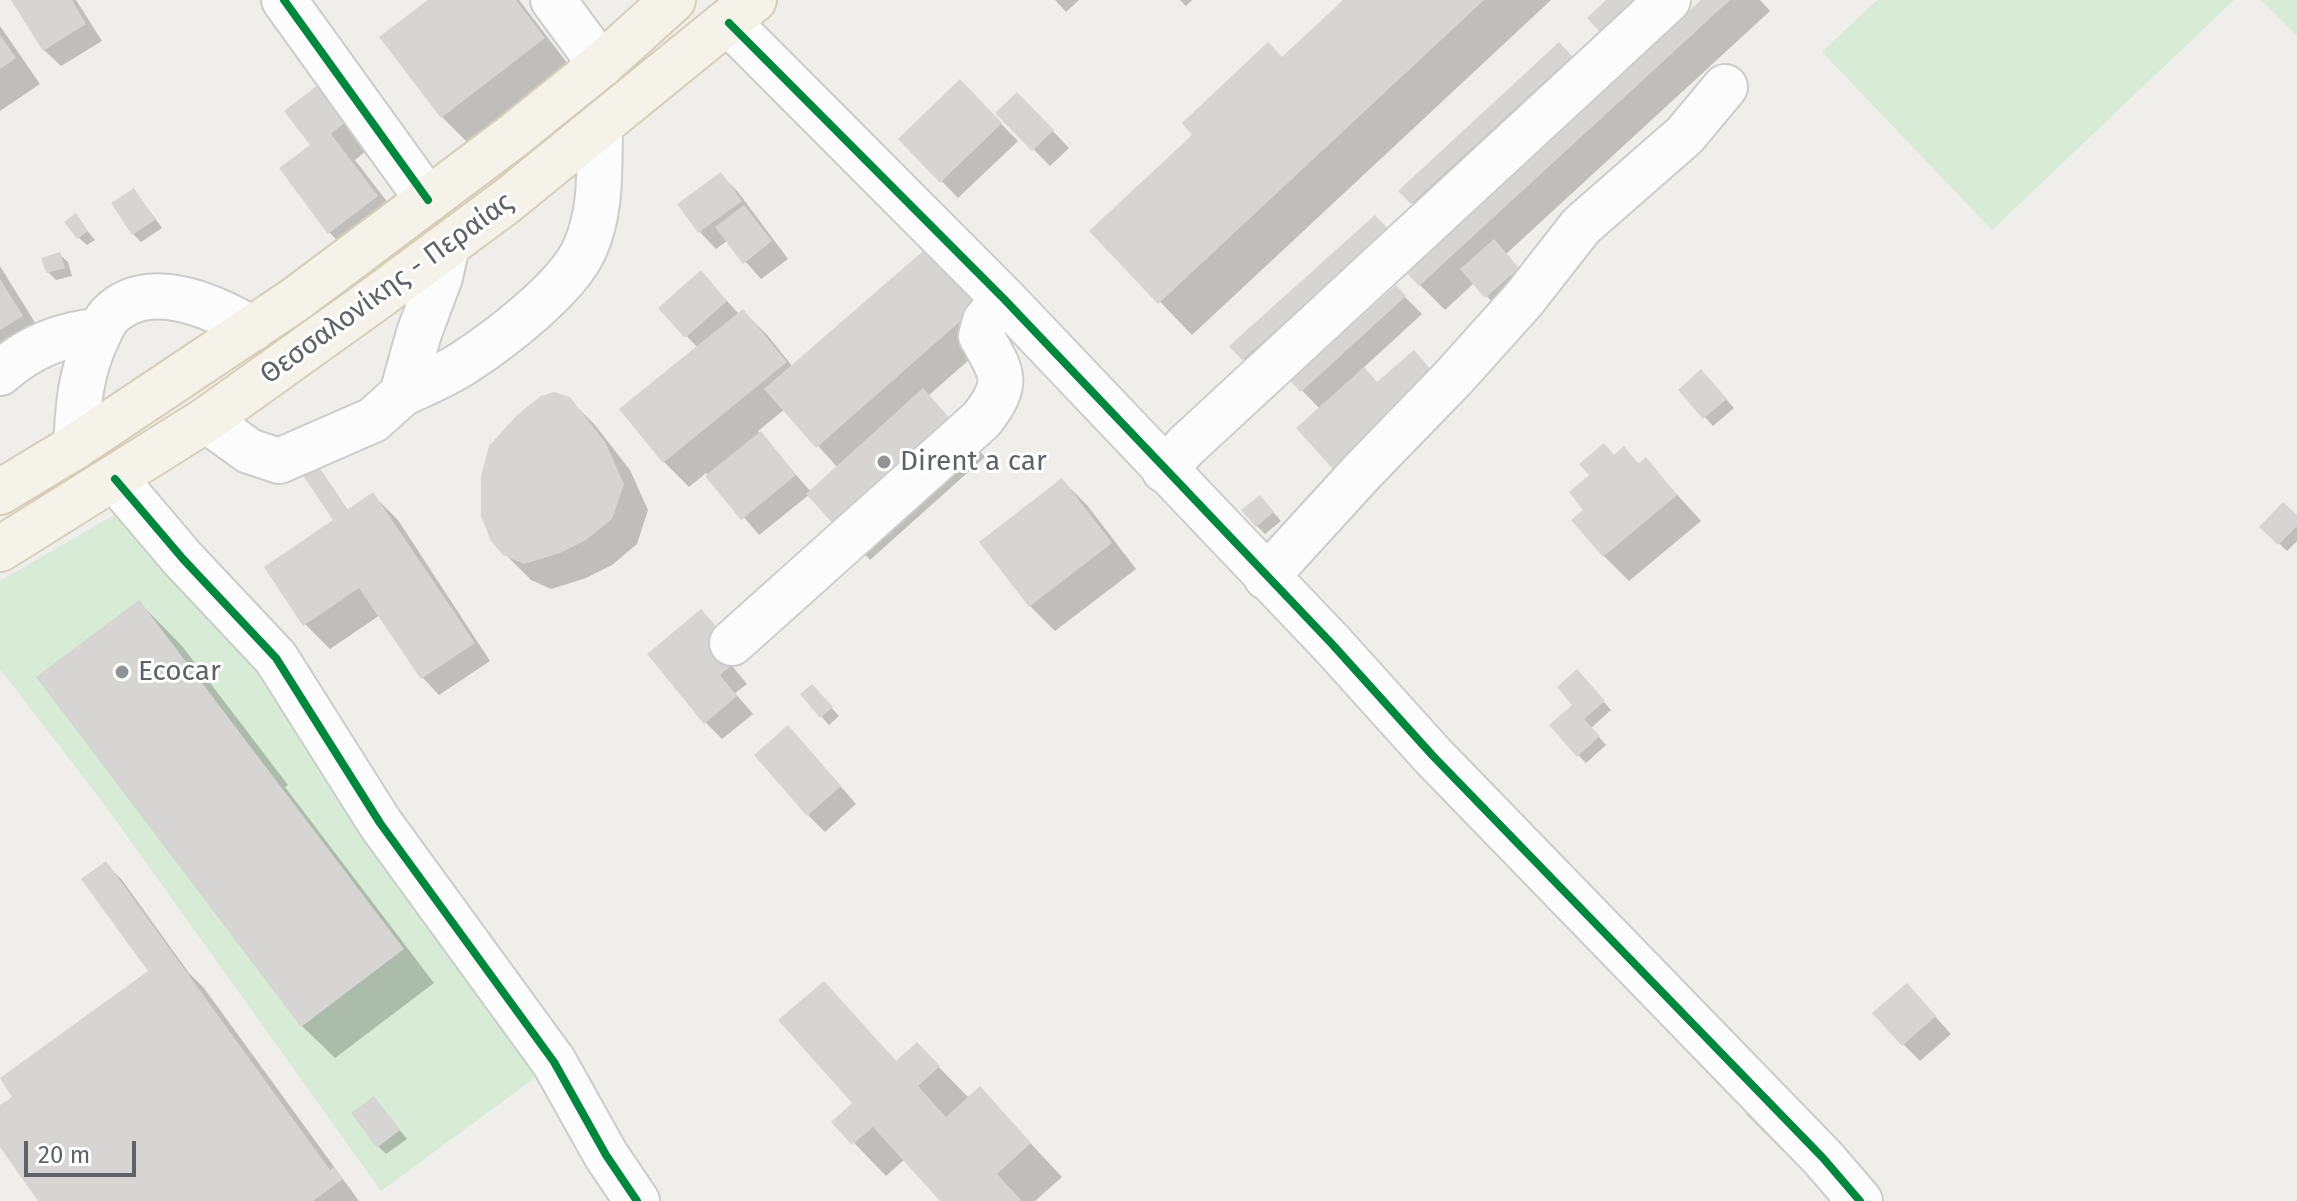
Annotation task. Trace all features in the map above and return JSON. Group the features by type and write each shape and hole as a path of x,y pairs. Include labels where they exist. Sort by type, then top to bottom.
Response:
{"main road":[{"name":"Θεσσαλονίκης - Περαίας","path":"0,492 76,446 252,329 428,200 601,65 673,0"},
{"name":"Θεσσαλονίκης - Περαίας","path":"0,549 206,420 447,246 600,128 742,11"}],"street":[{"path":"284,0 428,200"},
{"path":"553,0 601,65"},
{"path":"1164,470 1186,446 1668,0"},
{"path":"742,11 1164,470 1332,644 1433,756 1812,1147 1860,1201"},
{"path":"1266,577 1454,377 1524,299 1581,226 1685,135 1725,87"},
{"path":"206,420 249,451 279,461 373,420 402,394 460,365 505,333 573,273 586,247 597,210 600,128"},
{"path":"402,394 447,246"},
{"path":"76,446 82,374 107,318 123,306 168,297 191,301 225,313 252,329"},
{"path":"732,643 982,419 1001,391 1000,373 981,336 985,321 1004,299"},
{"path":"0,373 12,362 56,339 77,332 100,331"},
{"path":"115,479 183,559 276,658 380,823 554,1062 606,1155 637,1201"}],"green space":[{"path":"1877,0 2234,0 1992,230 1822,52"},
{"path":"2261,0 2297,0 2297,36"},
{"path":"119,512 259,666 540,1074 381,1191 104,804 0,669 0,581"}],"building":[{"path":"11,0 72,0 86,24 43,51"},
{"path":"428,0 516,0 545,38 441,118 379,37"},
{"path":"1343,0 1484,0 1158,304 1089,231 1192,135 1182,123 1268,42 1282,57"},
{"path":"1606,0 1636,0 1601,33 1587,18"},
{"path":"1701,0 1730,0 1419,286 1406,272"},
{"path":"0,35 16,58 0,69"},
{"path":"1559,42 1572,56 1411,204 1398,191"},
{"path":"960,79 1002,123 940,183 898,139"},
{"path":"319,84 347,121 331,134 378,196 328,234 279,168 310,145 284,111"},
{"path":"1017,92 1054,130 1032,151 995,113"},
{"path":"721,172 742,201 698,233 677,204"},
{"path":"134,188 155,220 132,235 111,203"},
{"path":"744,205 772,241 743,264 715,227"},
{"path":"76,213 88,231 77,239 64,222"},
{"path":"1375,215 1389,230 1242,360 1229,346"},
{"path":"1494,239 1519,268 1485,298 1460,269"},
{"path":"930,245 981,303 816,448 764,389"},
{"path":"60,252 65,268 46,273 41,258"},
{"path":"701,270 727,301 685,338 658,308"},
{"path":"0,279 23,316 0,330"},
{"path":"1396,285 1406,296 1301,392 1290,381"},
{"path":"743,309 787,362 663,463 619,409"},
{"path":"1414,350 1439,379 1340,477 1296,428 1364,367 1377,382"},
{"path":"1701,369 1727,399 1703,419 1678,390"},
{"name":"Dirent a car","path":"923,388 961,431 844,536 806,494"},
{"path":"554,392 570,397 605,442 624,484 612,519 586,540 560,553 524,564 503,555 491,541 481,516 481,476 489,446 517,415 541,396"},
{"path":"761,431 796,475 741,520 705,476"},
{"path":"1604,443 1614,455 1624,446 1638,464 1646,457 1677,495 1603,557 1571,520 1583,510 1569,492 1589,475 1579,464"},
{"path":"309,453 347,510 373,492 475,643 421,679 359,588 303,626 264,567 333,520 294,462"},
{"path":"1062,478 1112,543 1029,607 979,542"},
{"path":"1260,495 1274,512 1256,527 1241,510"},
{"path":"2283,502 2297,515 2297,526 2278,545 2259,527"},
{"path":"139,600 404,949 301,1027 36,677"},
{"path":"701,609 728,640 718,649 731,666 720,675 737,696 704,724 647,654"},
{"path":"1577,669 1605,701 1584,719 1600,736 1577,757 1549,725 1572,705 1557,687"},
{"path":"812,684 833,707 820,718 800,694"},
{"path":"788,725 841,786 807,816 754,755"},
{"path":"106,861 330,1170 334,1167 343,1179 313,1201 38,1201 0,1147 0,1105 12,1097 0,1078 148,971 81,879"},
{"path":"824,981 896,1061 917,1042 940,1066 918,1086 946,1117 980,1086 1031,1143 997,1174 1022,1201 940,1201 873,1127 852,1145 831,1122 852,1103 778,1020"},
{"path":"1907,983 1936,1016 1902,1046 1872,1013"},
{"path":"374,1096 400,1130 377,1148 351,1113"}],"cycle path":[{"path":"284,0 428,200"},
{"path":"729,23 1004,299 1332,644 1433,756 1823,1158 1860,1201"},
{"path":"115,479 183,559 276,658 380,823 554,1062 606,1155 637,1201"}],"place":[{"name":"Dirent a car","path":"884,462"},
{"name":"Ecocar","path":"122,672"}]}
